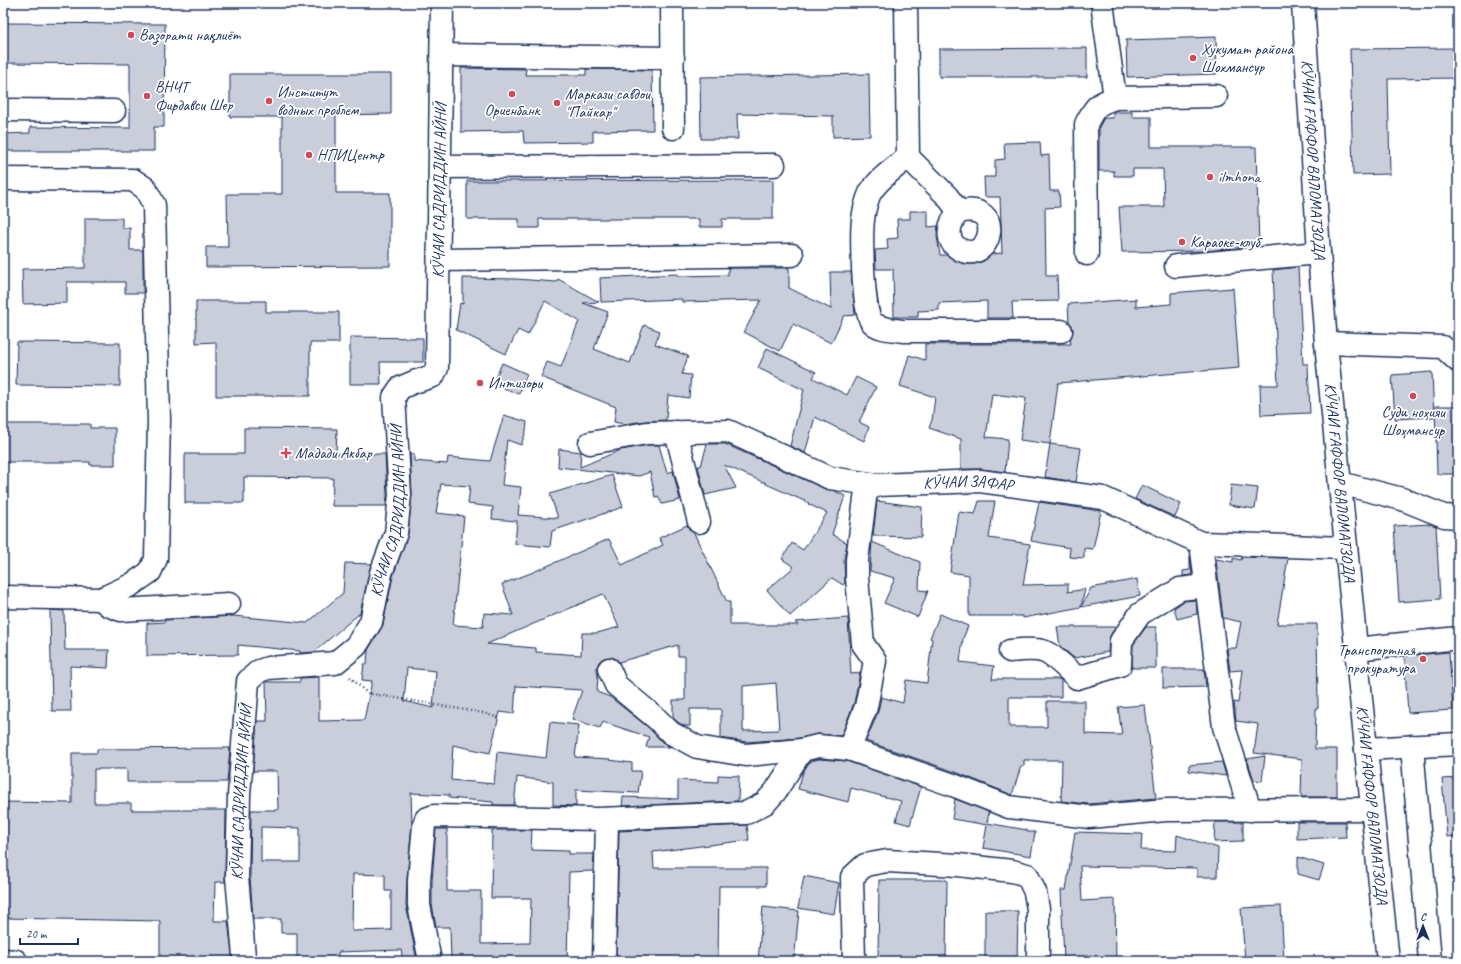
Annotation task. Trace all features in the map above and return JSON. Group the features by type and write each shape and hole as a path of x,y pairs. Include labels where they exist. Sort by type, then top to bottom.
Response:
{"street":[{"name":"КӮЧАИ САДРИДДИН АЙНӢ","path":"244,956 237,876 239,795 248,682 259,671 268,668 335,663 356,646 371,622 381,573 396,533 400,495 394,397 400,388 433,376 437,368 441,167 442,3"},
{"path":"672,3 673,128"},
{"path":"906,3 908,157 947,196 959,212"},
{"path":"1102,3 1115,98"},
{"name":"КӮЧАИ ҒАФФОР ВАЛОМАТЗОДА","path":"1303,3 1326,343 1388,961"},
{"path":"442,55 673,58"},
{"path":"1086,254 1086,124 1093,110 1100,103 1115,98 1216,96"},
{"path":"3,110 114,110"},
{"path":"908,157 878,183 870,194 865,207 863,222 865,296 871,320 876,325 886,329 903,331 1061,331"},
{"path":"441,167 774,165"},
{"path":"3,179 133,180 145,188 154,205 159,420 156,559 150,572 131,585 100,599 3,597"},
{"path":"1176,266 1319,253"},
{"path":"439,260 792,254"},
{"path":"1326,343 1443,347 1458,361"},
{"name":"КӮЧАИ ЗАФАР","path":"590,443 647,433 728,431 830,478 877,485 980,481 1103,498 1201,543 1346,548"},
{"path":"676,432 699,522"},
{"path":"1340,483 1402,499 1444,516 1458,517"},
{"path":"849,750 866,706 876,661 863,644 857,560 866,491 877,485"},
{"path":"1201,543 1224,727 1250,810"},
{"path":"1010,651 1022,649 1044,652 1077,678 1120,665 1121,641 1140,614 1180,589 1206,586"},
{"path":"100,599 108,605 121,610 229,604"},
{"path":"1356,649 1458,638"},
{"path":"609,669 616,685 657,719 671,733 697,747 746,755 802,750 818,746 849,750 953,785 1009,807 1089,817 1166,810 1372,810"},
{"path":"1366,750 1458,744"},
{"path":"1412,746 1430,961"},
{"path":"430,961 419,899 419,880 424,825 426,819 434,816 607,819 746,813 765,803 775,792 802,750"},
{"path":"604,961 607,819"},
{"path":"854,961 852,877 865,865 887,861 958,865 1012,871 1027,875 1035,892 1038,909 1038,961"},
{"path":"3,960 16,961"}],"path":[{"path":"335,663 367,693 483,713 499,718"}],"building":[{"name":"ВНЧТ Фирдавси Шер","path":"3,23 165,24 164,127 154,127 154,151 3,151 3,134 30,133 30,127 130,128 130,64 3,63"},
{"path":"1216,37 1217,74 1127,77 1126,40"},
{"path":"1087,48 1087,77 939,77 939,49"},
{"path":"1458,48 1458,78 1388,79 1390,174 1353,175 1350,49"},
{"name":"Маркази савдои \"Пайкар\"","path":"461,68 526,69 525,75 586,75 586,69 652,70 653,130 593,131 593,142 524,143 523,131 461,132"},
{"name":"НПИЦентр","path":"230,74 391,74 391,114 336,115 336,193 390,193 390,266 206,267 206,247 228,247 227,194 282,194 282,117 230,117"},
{"path":"869,74 870,136 833,137 833,116 737,114 738,139 701,139 700,77"},
{"name":"ilmhona","path":"1113,112 1132,112 1132,117 1151,117 1151,147 1256,147 1259,246 1205,251 1122,252 1119,207 1164,207 1163,169 1133,169 1133,176 1114,176 1114,171 1099,171 1099,127 1104,118 1113,118"},
{"path":"1040,142 1041,156 1049,155 1050,191 1059,191 1060,207 1045,208 1046,276 1057,276 1058,301 1012,302 1013,318 987,318 987,301 939,303 939,310 918,311 918,317 894,317 893,269 876,269 875,250 888,249 887,239 898,238 897,219 910,219 910,211 928,211 928,227 938,226 937,236 940,255 947,255 956,261 974,264 984,261 992,254 1002,253 1000,197 985,197 984,177 995,177 995,160 1005,159 1004,143"},
{"path":"773,180 773,219 722,219 722,227 699,227 699,219 539,219 539,228 519,228 519,219 467,219 467,181"},
{"path":"85,218 122,218 122,228 130,228 130,250 143,250 143,293 125,293 125,282 67,282 67,303 23,304 22,269 85,268"},
{"path":"1298,267 1303,364 1308,364 1310,413 1261,415 1260,385 1278,385 1273,270"},
{"path":"728,268 789,268 789,288 831,309 830,272 851,272 855,315 844,316 831,343 793,324 780,351 744,332 761,300 682,302 682,299 601,302 600,278 678,274 678,276 728,275"},
{"path":"463,278 516,279 556,282 558,279 599,302 583,303 608,312 594,349 630,363 644,325 660,331 655,344 688,356 682,374 691,375 689,398 668,395 666,420 624,424 614,422 616,407 541,377 547,362 561,367 579,321 545,301 528,335 518,330 506,354 456,330 460,303 463,304"},
{"path":"1233,288 1239,368 1058,383 1050,444 1020,440 1026,398 992,394 986,437 1008,439 1005,472 982,469 961,469 961,439 929,428 932,420 935,397 900,386 909,355 925,360 925,344 1071,344 1070,339 1073,331 1072,325 1069,322 1068,304 1136,299 1136,307 1171,304 1171,293"},
{"path":"196,301 266,301 266,312 339,312 339,343 310,343 310,396 216,396 216,342 196,343"},
{"path":"350,337 423,338 423,362 380,362 381,384 350,384"},
{"path":"17,342 120,343 120,386 16,385"},
{"path":"767,348 816,372 813,378 847,395 856,377 876,387 859,422 869,427 864,441 815,417 805,453 790,446 804,390 758,368"},
{"path":"502,363 527,374 519,394 493,384"},
{"name":"Суди ноҳияи Шоҳмансур","path":"1432,372 1434,417 1395,419 1392,375"},
{"path":"1435,406 1458,406 1458,474 1437,474"},
{"path":"504,415 527,422 526,431 521,445 507,440 502,485 521,487 518,515 558,518 550,494 612,475 623,507 552,531 550,547 515,544 517,521 492,519 493,507 468,504 470,486 441,484 436,513 464,516 453,625 483,627 484,613 513,615 502,584 609,539 622,565 663,545 659,538 687,525 694,533 727,602 730,602 730,625 798,625 795,622 848,618 851,674 860,673 854,703 841,736 819,734 800,738 746,742 721,738 721,709 690,709 690,726 685,726 673,718 673,700 685,700 685,656 678,656 678,645 619,662 611,657 604,658 599,662 597,667 597,692 610,697 649,728 662,742 670,747 646,747 649,737 603,722 600,728 572,719 582,690 516,686 514,714 500,712 490,753 453,745 451,780 494,784 497,752 546,758 550,722 579,725 575,757 610,759 609,760 632,763 632,771 641,771 638,793 576,790 576,806 553,805 553,782 517,777 514,805 493,805 493,802 449,798 449,795 411,793 412,824 406,905 417,961 403,961 401,950 338,952 338,961 297,961 297,933 281,933 281,919 253,919 250,877 251,810 278,810 277,771 253,771 257,721 267,721 266,682 300,682 300,678 319,677 319,721 364,720 372,681 362,680 364,664 367,664 368,650 383,625 393,576 408,534 412,494 410,454 414,454 414,461 447,464 448,457 490,461","holes":["603,594 619,627 597,633 582,633 581,655 536,652 536,648 487,644","407,668 436,671 433,708 404,701","776,683 779,730 743,731 743,686","261,827 300,828 300,862 261,862","353,874 385,875 385,891 391,891 391,930 352,931"]},
{"path":"3,424 90,424 90,428 115,428 115,465 90,465 90,462 3,462"},
{"path":"244,428 337,429 336,454 385,454 387,495 386,506 332,506 333,478 244,477 244,503 185,503 185,454 244,454"},
{"path":"707,444 725,444 825,489 835,491 845,496 832,534 847,543 844,560 845,583 843,585 832,578 790,616 767,590 794,567 782,559 792,543 803,550 827,513 808,504 809,503 766,484 765,482 724,465 736,488 705,495 698,466 701,466"},
{"path":"1050,444 1081,448 1076,482 1045,477"},
{"path":"648,445 659,445 667,473 673,471 680,500 662,504 658,496 655,497 650,472 639,476 558,467 559,449 581,452 580,467 621,450"},
{"path":"1142,485 1181,504 1175,517 1135,499"},
{"path":"1231,485 1258,488 1255,509 1229,505"},
{"path":"877,501 922,507 921,537 873,536"},
{"path":"979,501 995,501 989,538 1030,544 1023,585 1068,584 1068,592 1085,589 1081,607 1023,618 1023,616 969,616 969,575 950,572 959,512 975,514"},
{"path":"1039,502 1101,511 1093,549 1084,548 1084,558 1069,557 1070,548 1031,541"},
{"path":"1430,524 1436,526 1440,599 1399,602 1394,526"},
{"path":"872,542 920,562 919,590 928,591 918,617 884,603 895,578 870,571"},
{"path":"1190,556 1192,575 1183,576 1183,571 1190,570"},
{"path":"1242,557 1288,558 1277,624 1317,624 1318,708 1316,708 1315,749 1337,749 1337,797 1301,797 1302,759 1254,753 1258,724 1236,721 1234,702 1238,703 1242,670 1230,671 1227,648 1236,648 1241,622 1223,618 1216,559 1233,562 1233,558 1241,560"},
{"path":"345,563 371,564 360,613 314,652 300,653 300,651 238,645 238,655 147,656 147,623 165,622 165,620 234,616 307,623 343,593"},
{"path":"1137,579 1140,596 1081,607 1091,588"},
{"path":"1196,600 1197,614 1177,619 1174,608 1184,601"},
{"path":"50,610 64,611 65,650 109,650 108,668 70,666 71,711 52,711"},
{"path":"940,614 968,626 963,639 960,662 994,666 992,679 1061,680 1061,697 1009,697 1009,727 1047,727 1047,701 1085,701 1085,734 1122,735 1118,707 1145,705 1156,798 1089,804 1061,801 1062,760 1024,760 1024,766 1021,766 1012,795 958,773 866,741 878,712 881,697 903,703 906,680 927,683 932,639 930,638"},
{"path":"1057,627 1116,627 1109,640 1108,652 1074,658 1060,646"},
{"path":"1146,627 1156,627 1156,668 1132,668 1133,645"},
{"path":"1449,652 1453,710 1408,713 1404,656"},
{"path":"1163,669 1204,669 1206,687 1163,688"},
{"path":"230,748 227,782 127,782 127,769 94,769 94,803 131,803 131,810 226,810 225,882 215,882 214,921 228,921 233,961 160,961 160,921 3,918 3,802 72,803 72,753 97,753 97,749"},
{"path":"1265,756 1262,781 1254,780 1247,759"},
{"path":"819,759 846,761 921,787 910,825 896,821 901,801 851,788 848,802 798,789 803,772 810,761"},
{"path":"1222,762 1226,776 1189,771 1189,765"},
{"path":"718,775 739,776 738,801 622,806 623,797 678,799 678,780 718,782"},
{"path":"1458,778 1458,836 1447,837 1442,779"},
{"path":"955,799 989,812 987,823 1027,830 1027,832 1035,832 1031,856 983,848 987,825 952,819"},
{"path":"1215,822 1243,822 1243,841 1214,842"},
{"path":"1297,822 1345,822 1346,837 1297,839"},
{"path":"747,825 749,840 653,852 654,868 766,868 766,886 719,886 718,961 616,961 619,831"},
{"path":"436,829 447,829 447,891 481,891 481,944 530,943 531,898 491,898 492,830 532,830 531,850 569,851 569,854 594,854 593,871 569,872 567,961 451,961 450,927 436,927 432,904 432,881"},
{"path":"1075,832 1142,834 1141,850 1176,851 1177,835 1218,848 1217,877 1197,877 1197,868 1080,866 1082,901 1115,899 1116,961 1064,961 1061,890 1066,890"},
{"path":"1298,857 1324,865 1319,880 1298,874"},
{"path":"804,876 839,883 834,914 798,908"},
{"path":"879,880 947,880 946,961 878,961"},
{"path":"1281,906 1284,961 1245,961 1241,908"},
{"path":"763,907 799,911 794,961 758,961"},
{"path":"985,911 1018,911 1017,961 985,961"}],"place":[{"name":"Вазорати нақлиёт","path":"131,35"},
{"name":"Хукумат района Шохмансур","path":"1193,58"},
{"name":"Ориенбанк","path":"512,94"},
{"name":"ВНЧТ Фирдавси Шер","path":"147,96"},
{"name":"Институт водных проблем","path":"269,101"},
{"name":"Маркази савдои \"Пайкар\"","path":"557,103"},
{"name":"НПИЦентр","path":"309,155"},
{"name":"ilmhona","path":"1210,177"},
{"name":"Караоке-клуб","path":"1182,242"},
{"name":"Интизори","path":"480,383"},
{"name":"Суди ноҳияи Шоҳмансур","path":"1413,396"},
{"name":"Мадади Акбар","path":"286,453"},
{"name":"Транспортная прокуратура","path":"1423,659"}]}
